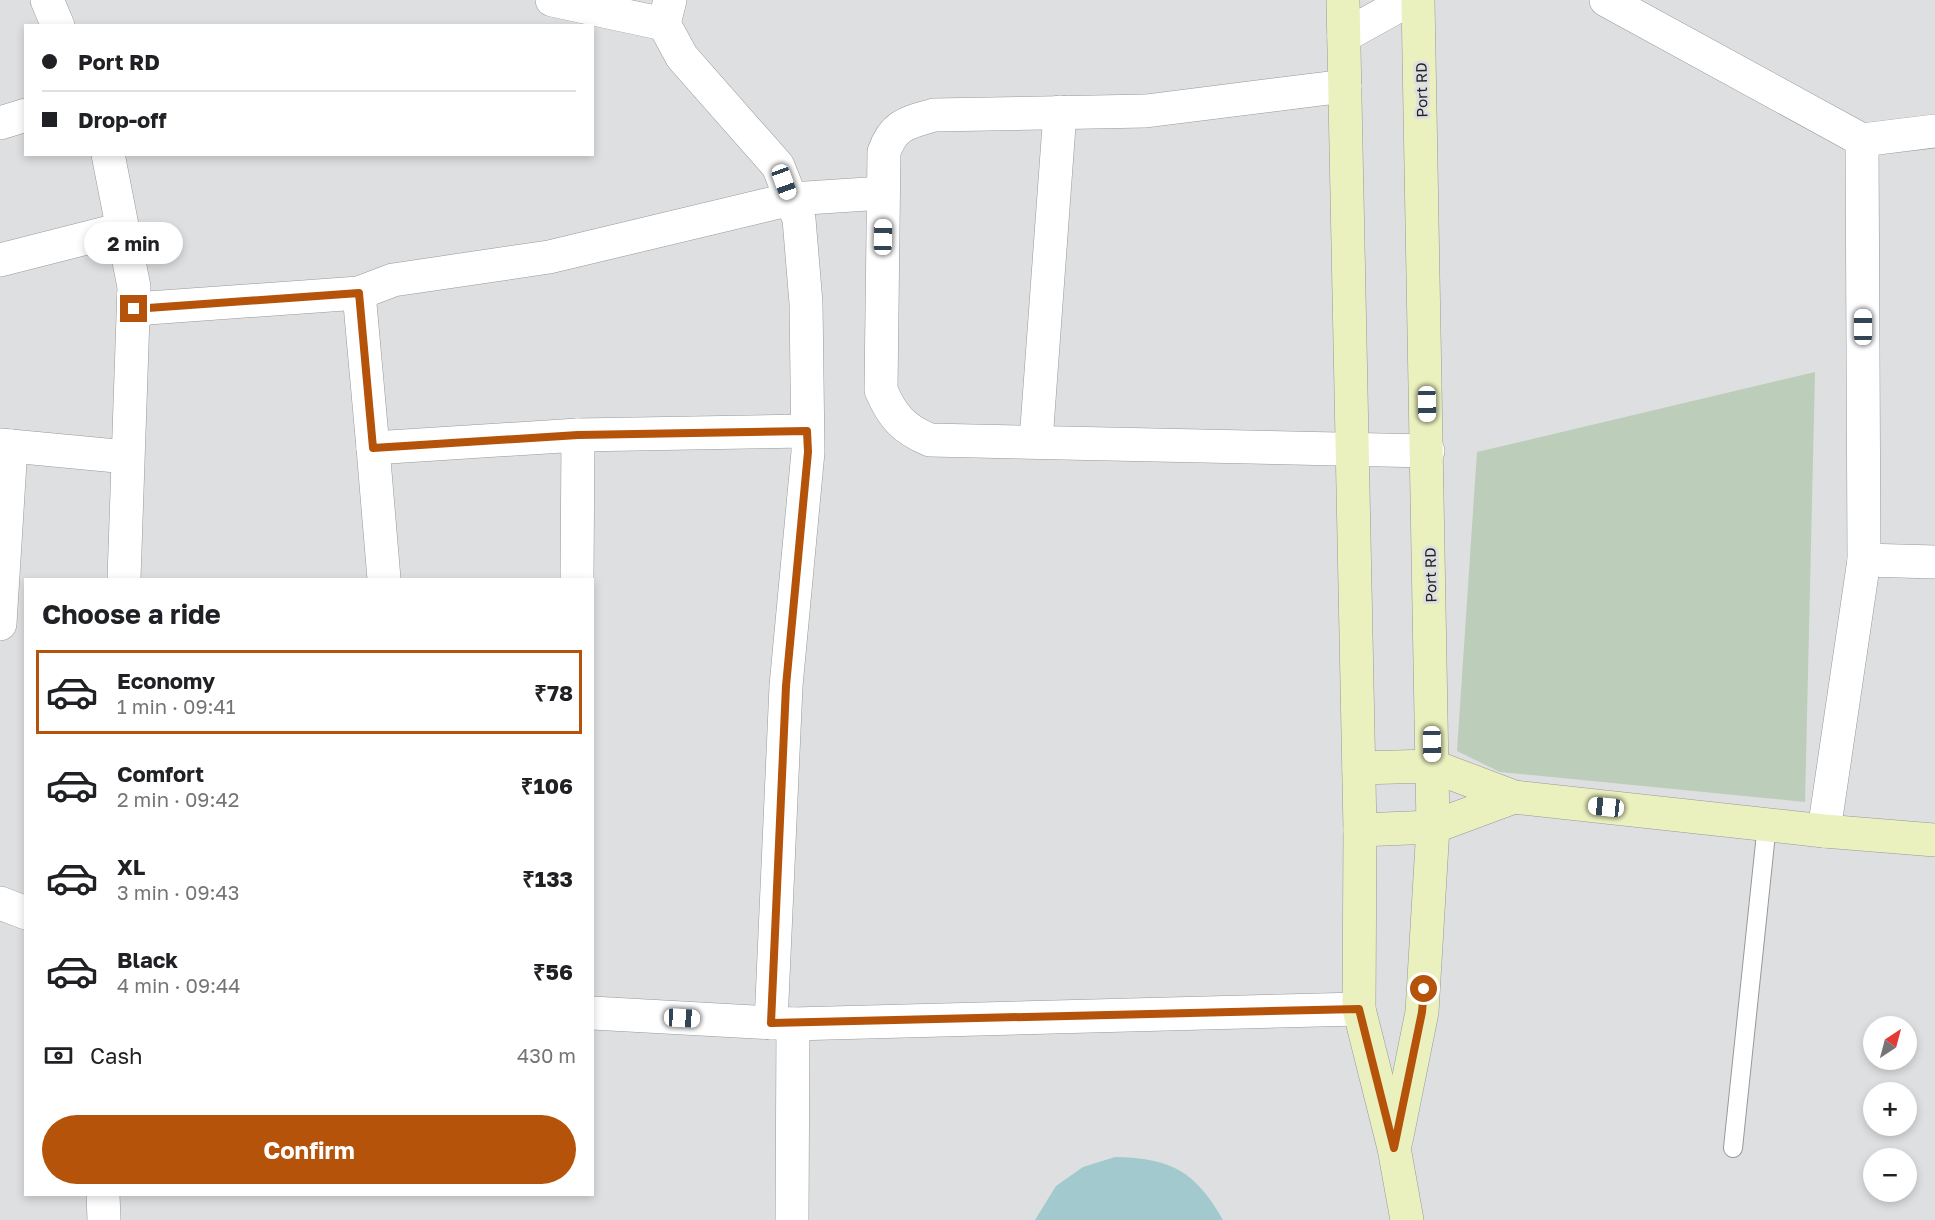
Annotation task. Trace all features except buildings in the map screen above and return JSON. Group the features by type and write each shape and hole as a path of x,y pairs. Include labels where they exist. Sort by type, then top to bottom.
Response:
{"main road":[{"path":"1343,0 1360,830 1359,1009 1394,1148 1407,1220"},
{"name":"Port RD","path":"1394,1148 1422,1012 1433,827 1428,451 1418,0"},
{"path":"1359,768 1432,766 1514,796 1824,831 1935,840"},
{"path":"1360,830 1433,827 1514,796"}],"street":[{"path":"47,0 57,24"},
{"path":"552,0 667,12 682,57 778,166 798,219 806,303 808,452 786,686 782,1024 792,1220"},
{"path":"1344,36 1409,0"},
{"path":"1606,0 1862,140 1935,131"},
{"path":"1345,86 1146,111 934,115 908,123 890,135 884,152 881,390 892,414 909,431 930,440 1428,451"},
{"path":"1036,441 1060,112"},
{"path":"0,123 24,116"},
{"path":"1824,831 1864,560 1862,140"},
{"path":"108,156 134,287 124,578"},
{"path":"134,309 359,293 393,280 549,256 791,199 883,194"},
{"path":"0,260 122,229"},
{"path":"359,293 384,578"},
{"path":"373,448 578,435 807,431"},
{"path":"577,578 578,435"},
{"path":"0,624 6,445 127,458"},
{"path":"1864,560 1935,562"},
{"path":"0,903 24,912"},
{"path":"594,1013 782,1024 1359,1009"},
{"path":"103,1196 104,1220"}],"lane":[{"path":"1733,1148 1767,824"}],"green space":[{"path":"1815,372 1805,802 1500,772 1457,751 1477,452"}],"water":[{"path":"1115,1157 1152,1160 1180,1170 1202,1190 1223,1220 1035,1220 1056,1186 1083,1167"}],"route":[{"path":"134,309 359,293 373,448 578,435 807,431 808,452 786,686 771,1023 1359,1009 1394,1148 1422,1012 1424,989"}]}
